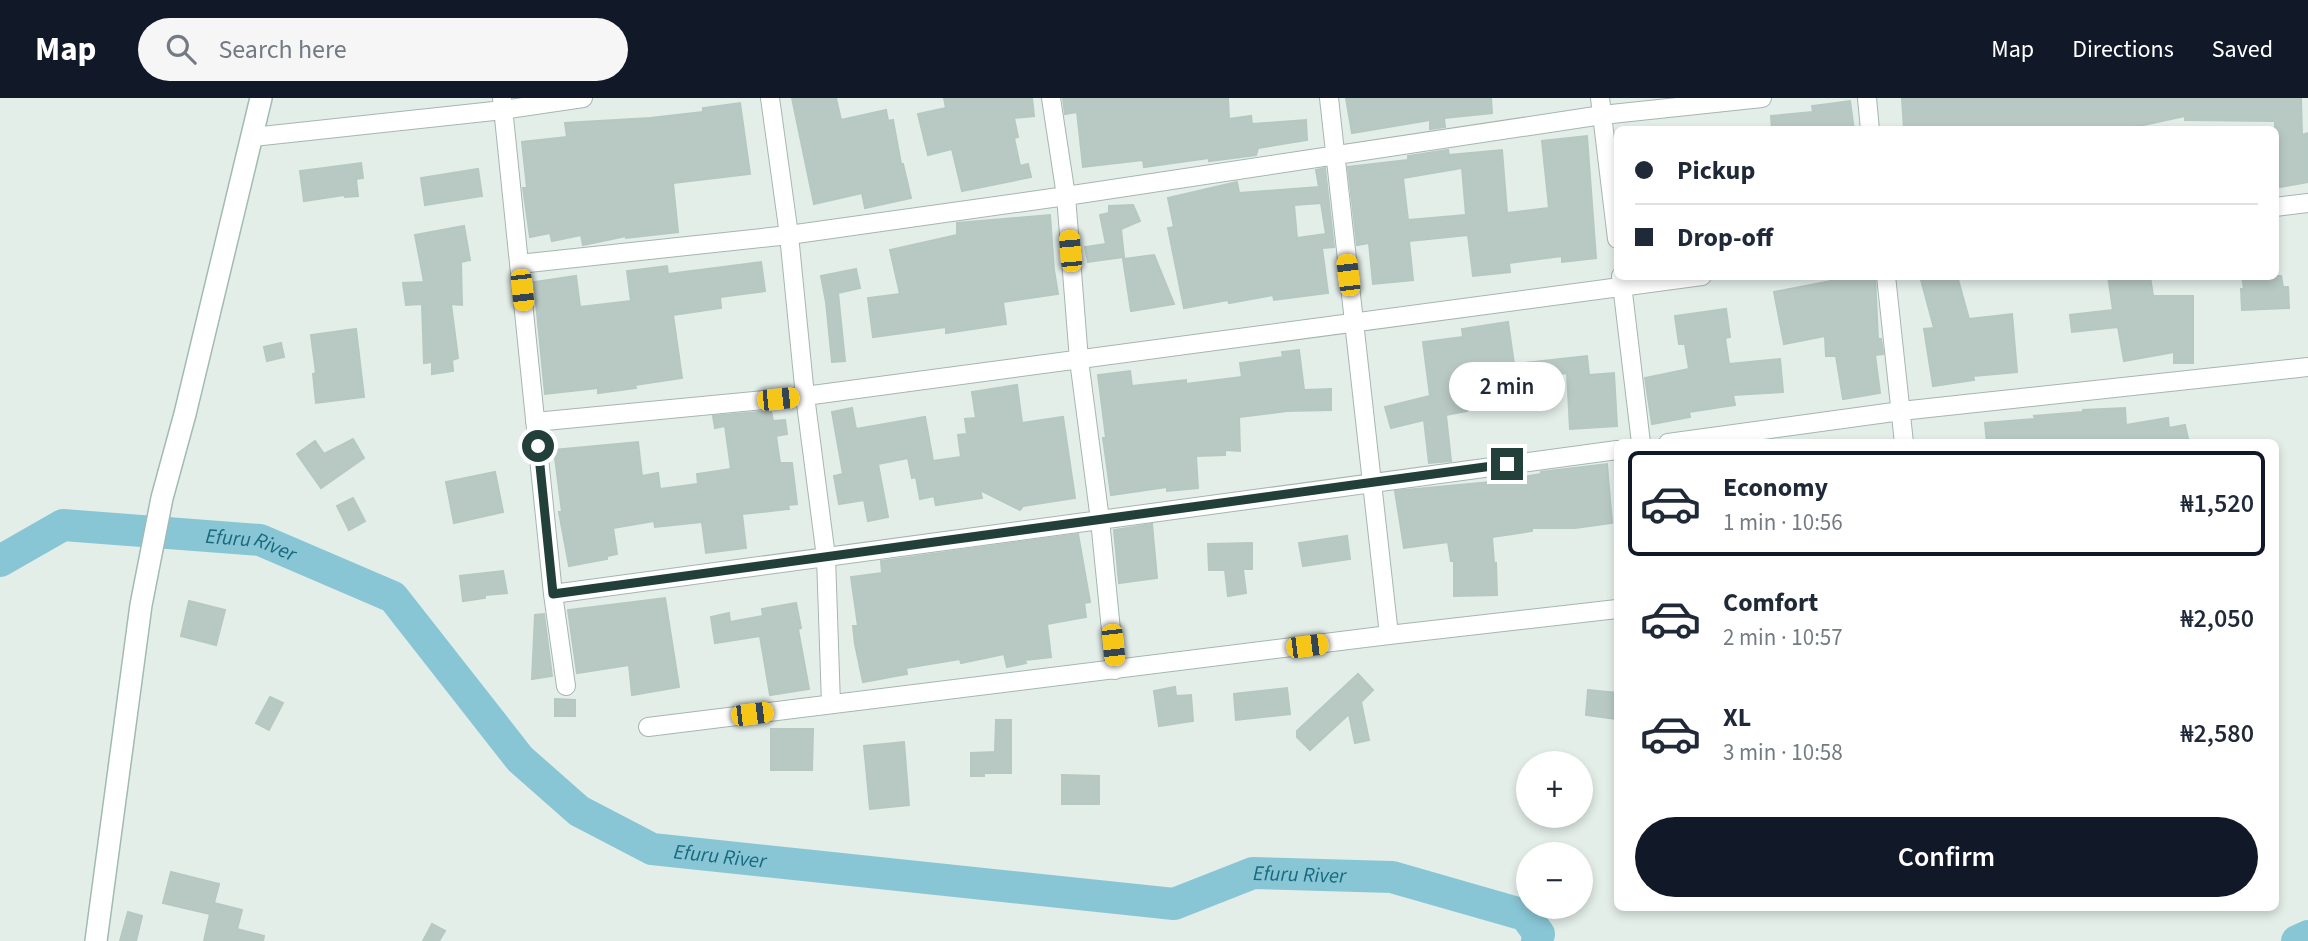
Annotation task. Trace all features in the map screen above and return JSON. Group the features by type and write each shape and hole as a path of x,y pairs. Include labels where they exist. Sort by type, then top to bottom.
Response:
{"street":[{"path":"96,941 141,605 162,498 261,98"},
{"path":"253,137 502,104 583,98"},
{"path":"770,98 789,235 805,396 826,557 831,704"},
{"path":"1051,98 1066,196 1079,360 1100,520 1115,670"},
{"path":"1329,98 1389,635"},
{"path":"519,264 789,235 1066,196 1334,155 1601,107 1762,98"},
{"path":"1867,98 1870,126"},
{"path":"502,104 553,594 566,686"},
{"path":"1601,107 1614,214"},
{"path":"2279,207 2308,204"},
{"path":"535,422 805,396 1354,323 1649,280"},
{"path":"1886,280 1904,439"},
{"path":"1622,282 1641,439"},
{"path":"1697,439 1901,411 2308,367"},
{"path":"553,594 1614,450"},
{"path":"648,727 1614,609"}],"building":[{"path":"792,98 836,98 841,120 886,110 888,121 893,120 911,198 865,208 862,193 814,204"},
{"path":"944,98 1032,98 1034,116 1014,118 1018,137 1014,138 1020,166 1028,164 1031,177 962,191 952,149 928,155 918,114 946,108"},
{"path":"1063,98 1228,98 1229,119 1251,116 1252,124 1306,120 1307,140 1258,148 1256,155 1209,161 1209,158 1144,167 1143,160 1083,167 1077,112 1065,114"},
{"path":"1346,98 1491,98 1492,113 1444,118 1445,127 1430,129 1430,120 1352,133"},
{"path":"1902,98 2301,98 2302,135 2308,133 2308,182 2280,187 2279,126 2275,126 2275,121 2185,120 2185,116 2139,126 1904,126"},
{"path":"1850,101 1853,126 1772,126 1771,116 1813,112 1812,106"},
{"path":"740,103 750,174 673,183 678,232 626,236 583,245 581,235 552,241 550,233 530,237 523,188 527,188 522,142 567,137 565,123 703,112 703,108"},
{"path":"1587,136 1596,258 1562,262 1562,256 1509,263 1510,272 1473,276 1468,235 1409,241 1413,280 1373,284 1369,243 1357,245 1348,167 1408,160 1408,156 1448,150 1449,155 1502,150 1507,213 1549,208 1542,141","holes":["1462,168 1466,215 1408,220 1403,178"]},
{"path":"361,163 363,178 356,179 358,196 344,195 304,201 300,171"},
{"path":"1325,168 1334,247 1322,248 1328,293 1274,300 1273,295 1184,308 1168,228 1174,227 1168,198 1237,182 1239,193 1319,187 1316,170","holes":["1321,203 1326,234 1297,238 1294,205"]},
{"path":"478,169 482,196 425,205 421,178"},
{"path":"1133,205 1140,221 1121,229 1124,257 1088,262 1085,247 1106,244 1100,215 1109,213 1109,206"},
{"path":"1050,215 1058,294 1003,302 1006,324 946,333 946,327 873,337 868,298 900,294 890,250 957,235 957,223"},
{"path":"464,226 470,260 461,262 462,305 451,304 458,358 452,360 453,371 432,374 432,362 424,363 422,304 406,305 403,283 424,282 415,235"},
{"path":"1154,255 1174,304 1131,311 1123,259"},
{"path":"761,262 765,291 720,297 721,308 673,315 682,378 598,393 598,388 545,394 534,282 576,276 580,307 631,301 627,271 667,266 668,274"},
{"path":"856,269 860,288 838,293 845,361 832,362 821,276"},
{"path":"2281,276 2283,287 2288,287 2289,308 2242,310 2241,289 2244,289 2243,280 2279,280"},
{"path":"1875,280 1878,339 1881,339 1883,352 1875,355 1880,393 1843,399 1836,356 1826,356 1825,336 1784,344 1774,292 1831,281"},
{"path":"1921,280 1958,280 1969,319 2012,314 2017,372 1973,376 1974,380 1933,386 1924,329 1934,328"},
{"path":"2109,280 2151,280 2153,296 2193,296 2193,363 2174,363 2174,352 2124,361 2118,327 2072,332 2070,315 2113,310"},
{"path":"1726,309 1730,337 1725,338 1729,364 1780,359 1783,392 1733,395 1735,405 1689,412 1690,417 1652,424 1645,378 1689,369 1685,344 1679,344 1675,316"},
{"path":"1508,322 1514,364 1587,356 1589,375 1614,373 1617,426 1570,429 1567,373 1536,377 1536,373 1461,385 1467,411 1446,415 1451,461 1429,463 1424,420 1391,428 1385,407 1430,396 1423,342 1463,337 1462,329"},
{"path":"356,329 364,397 316,403 313,374 316,373 311,335"},
{"path":"281,343 284,357 267,361 264,347"},
{"path":"1299,350 1304,390 1331,389 1331,410 1287,411 1239,417 1240,451 1225,450 1225,455 1196,456 1198,488 1167,491 1167,487 1111,495 1098,375 1130,371 1132,386 1186,380 1186,384 1242,377 1240,363 1283,357 1282,352"},
{"path":"1017,385 1022,423 1063,417 1075,498 1023,506 1020,510 980,490 982,498 936,505 934,496 920,499 916,477 912,478 908,458 878,464 888,517 868,521 864,500 839,504 834,476 843,474 832,412 852,408 856,429 925,417 933,461 961,457 958,435 967,434 965,419 976,418 972,392"},
{"path":"2125,408 2126,425 2168,418 2169,428 2185,425 2188,439 1987,439 1985,423 2035,419 2034,416"},
{"path":"771,411 773,421 785,420 787,434 776,436 780,463 792,463 797,504 788,505 789,509 742,514 746,548 706,553 702,522 655,527 654,521 613,528 617,554 607,556 607,559 569,566 559,512 562,512 554,450 638,442 642,476 658,473 660,489 698,484 697,474 731,469 725,426 715,428 713,416"},
{"path":"353,439 364,458 321,488 297,454 315,441 324,454"},
{"path":"1607,464 1612,523 1575,528 1532,528 1532,531 1492,537 1497,595 1454,596 1454,561 1451,561 1448,542 1404,548 1395,491 1491,482 1541,472"},
{"path":"495,472 503,512 454,523 446,482"},
{"path":"353,498 365,521 349,530 337,506"},
{"path":"1152,524 1157,578 1119,583 1114,530"},
{"path":"1078,534 1090,602 1084,603 1086,617 1047,624 1051,657 1025,660 1026,663 1007,667 1004,654 961,663 960,659 906,668 907,674 863,682 855,644 853,626 858,626 851,577 882,573 881,561"},
{"path":"1347,536 1350,559 1303,566 1299,543"},
{"path":"1252,543 1252,569 1243,569 1246,593 1228,596 1225,570 1209,570 1208,544"},
{"path":"503,571 507,593 463,601 460,576"},
{"path":"665,598 679,687 632,695 629,665 577,673 568,610"},
{"path":"189,601 225,610 216,645 181,636"},
{"path":"796,603 809,689 770,695 760,636 715,643 711,617 729,613 730,622 763,616 762,609"},
{"path":"544,614 552,676 532,679 535,615"},
{"path":"1358,674 1373,690 1361,702 1369,740 1355,743 1349,714 1310,750 1297,737 1297,731"},
{"path":"1175,687 1176,696 1191,695 1193,721 1159,726 1154,691"},
{"path":"1287,688 1290,714 1236,720 1234,694"},
{"path":"1588,690 1614,693 1614,719 1586,715"},
{"path":"270,697 283,703 269,730 256,723"},
{"path":"555,699 575,700 575,716 555,716"},
{"path":"996,720 1011,720 1011,773 971,776 971,753 995,752"},
{"path":"771,729 813,729 812,770 771,770"},
{"path":"904,742 909,805 870,809 864,746"},
{"path":"1062,775 1099,776 1099,804 1062,804"},
{"path":"171,872 219,884 214,903 242,910 237,929 264,936 263,941 204,941 210,914 163,903"},
{"path":"128,912 142,916 136,941 120,941"},
{"path":"432,924 445,931 439,941 423,941"}],"waterway":[{"name":"Efuru River","path":"0,561 63,525 260,540 393,597 520,759 579,811 652,849 1174,904 1253,873 1392,877 1525,915 1539,934 1537,941"},
{"name":"Efuru River","path":"2297,941 2308,936"}],"route":[{"path":"538,446 553,594 1507,464"}]}
